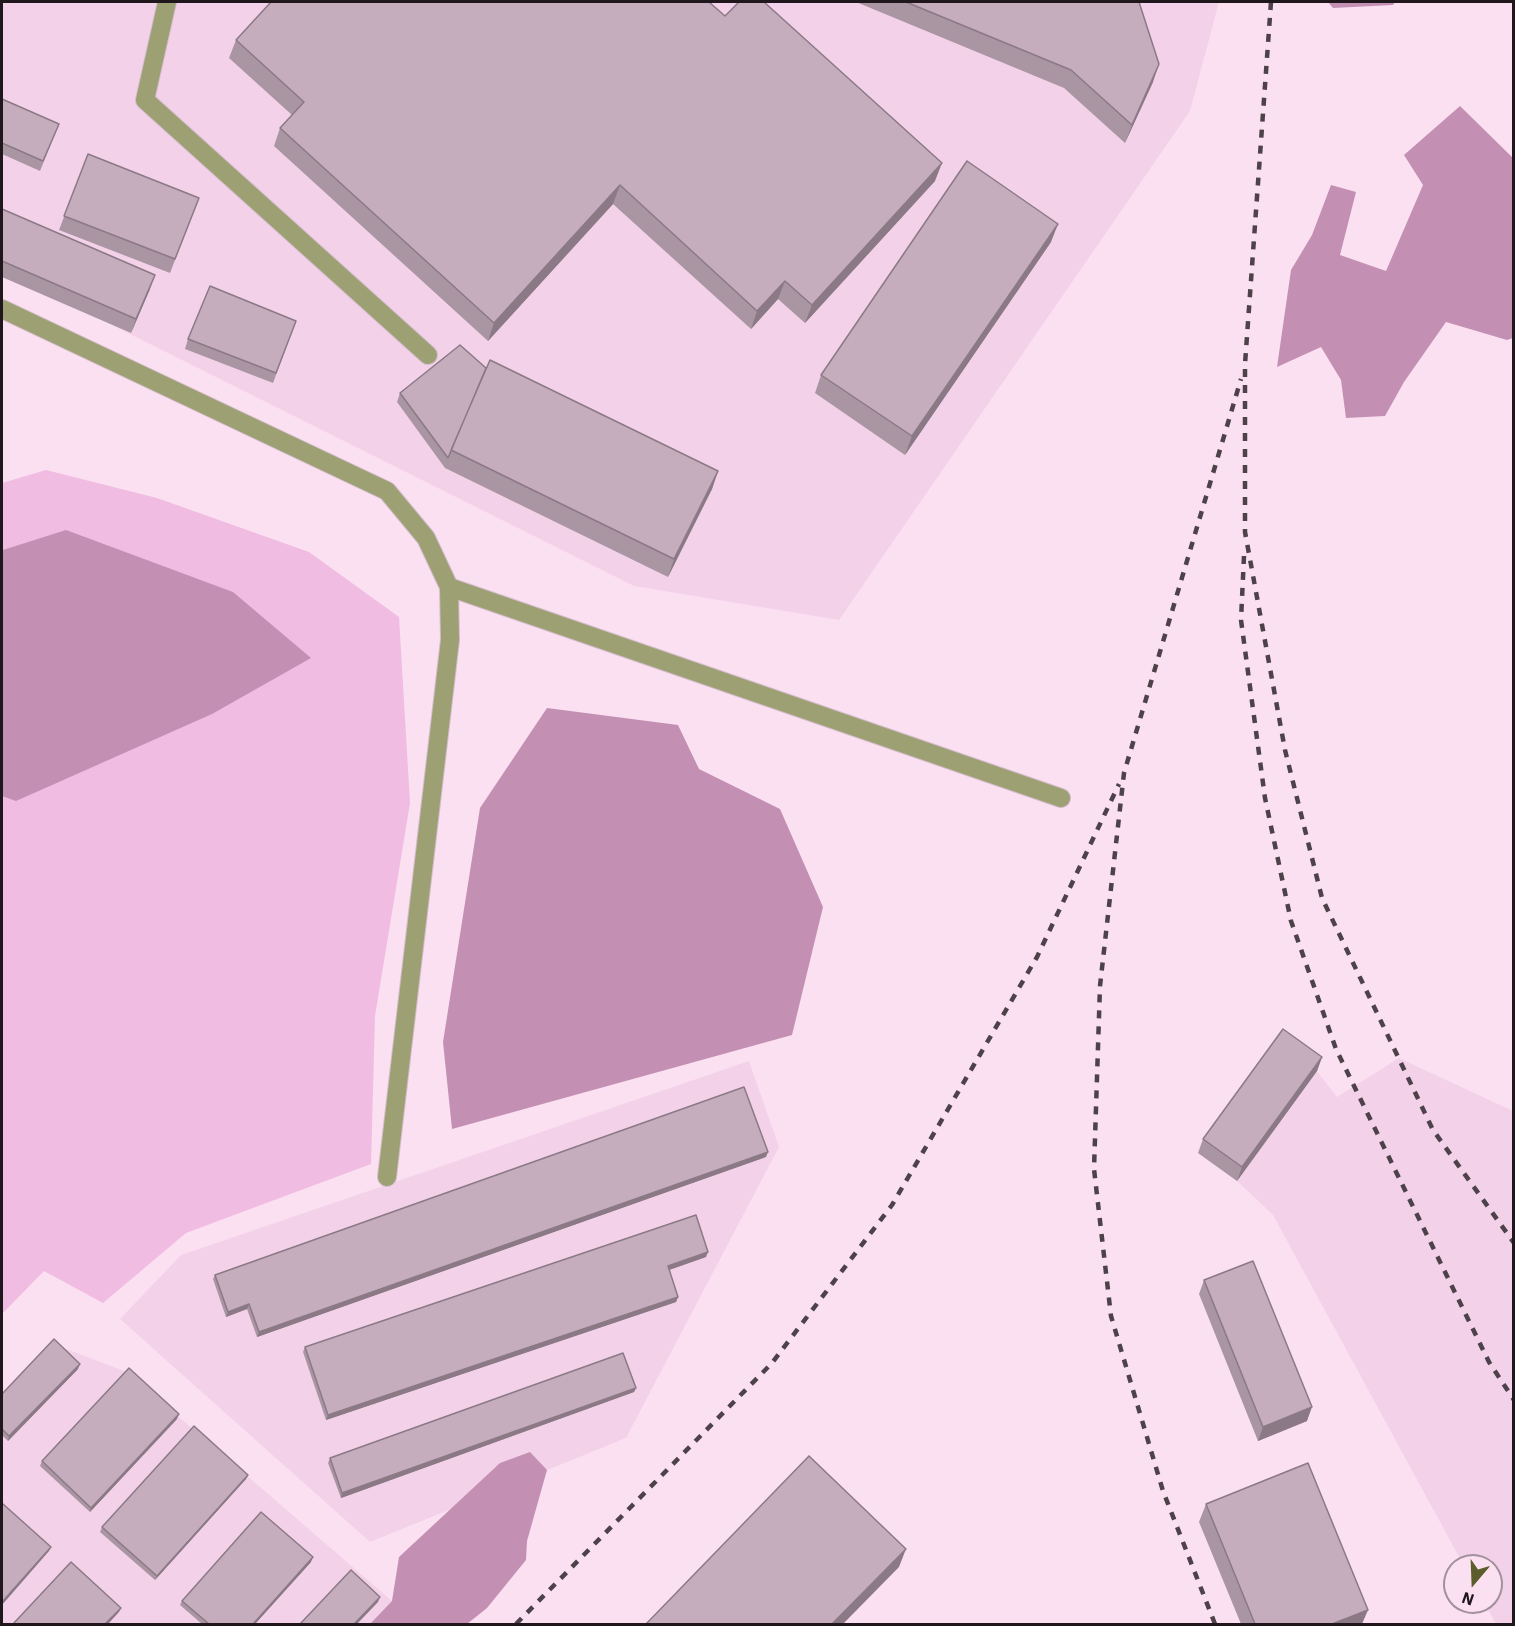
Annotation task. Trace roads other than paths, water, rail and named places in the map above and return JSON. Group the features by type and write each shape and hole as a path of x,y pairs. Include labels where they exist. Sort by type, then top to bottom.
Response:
{"lane":[{"path":"167,2 145,100 428,355"},
{"path":"2,309 387,491 426,538 449,587 450,640 387,1177"},
{"path":"449,587 1061,798"}],"railway":[{"path":"1271,2 1245,364 1245,532 1285,750 1322,898 1433,1130 1514,1243"},
{"path":"1215,1624 1163,1491 1111,1316 1094,1169 1100,986 1124,773 1241,379"},
{"path":"1244,556 1241,620 1265,798 1291,921 1336,1049 1489,1362 1514,1400"},
{"path":"516,1624 772,1363 892,1205 1037,957 1119,784"}]}
